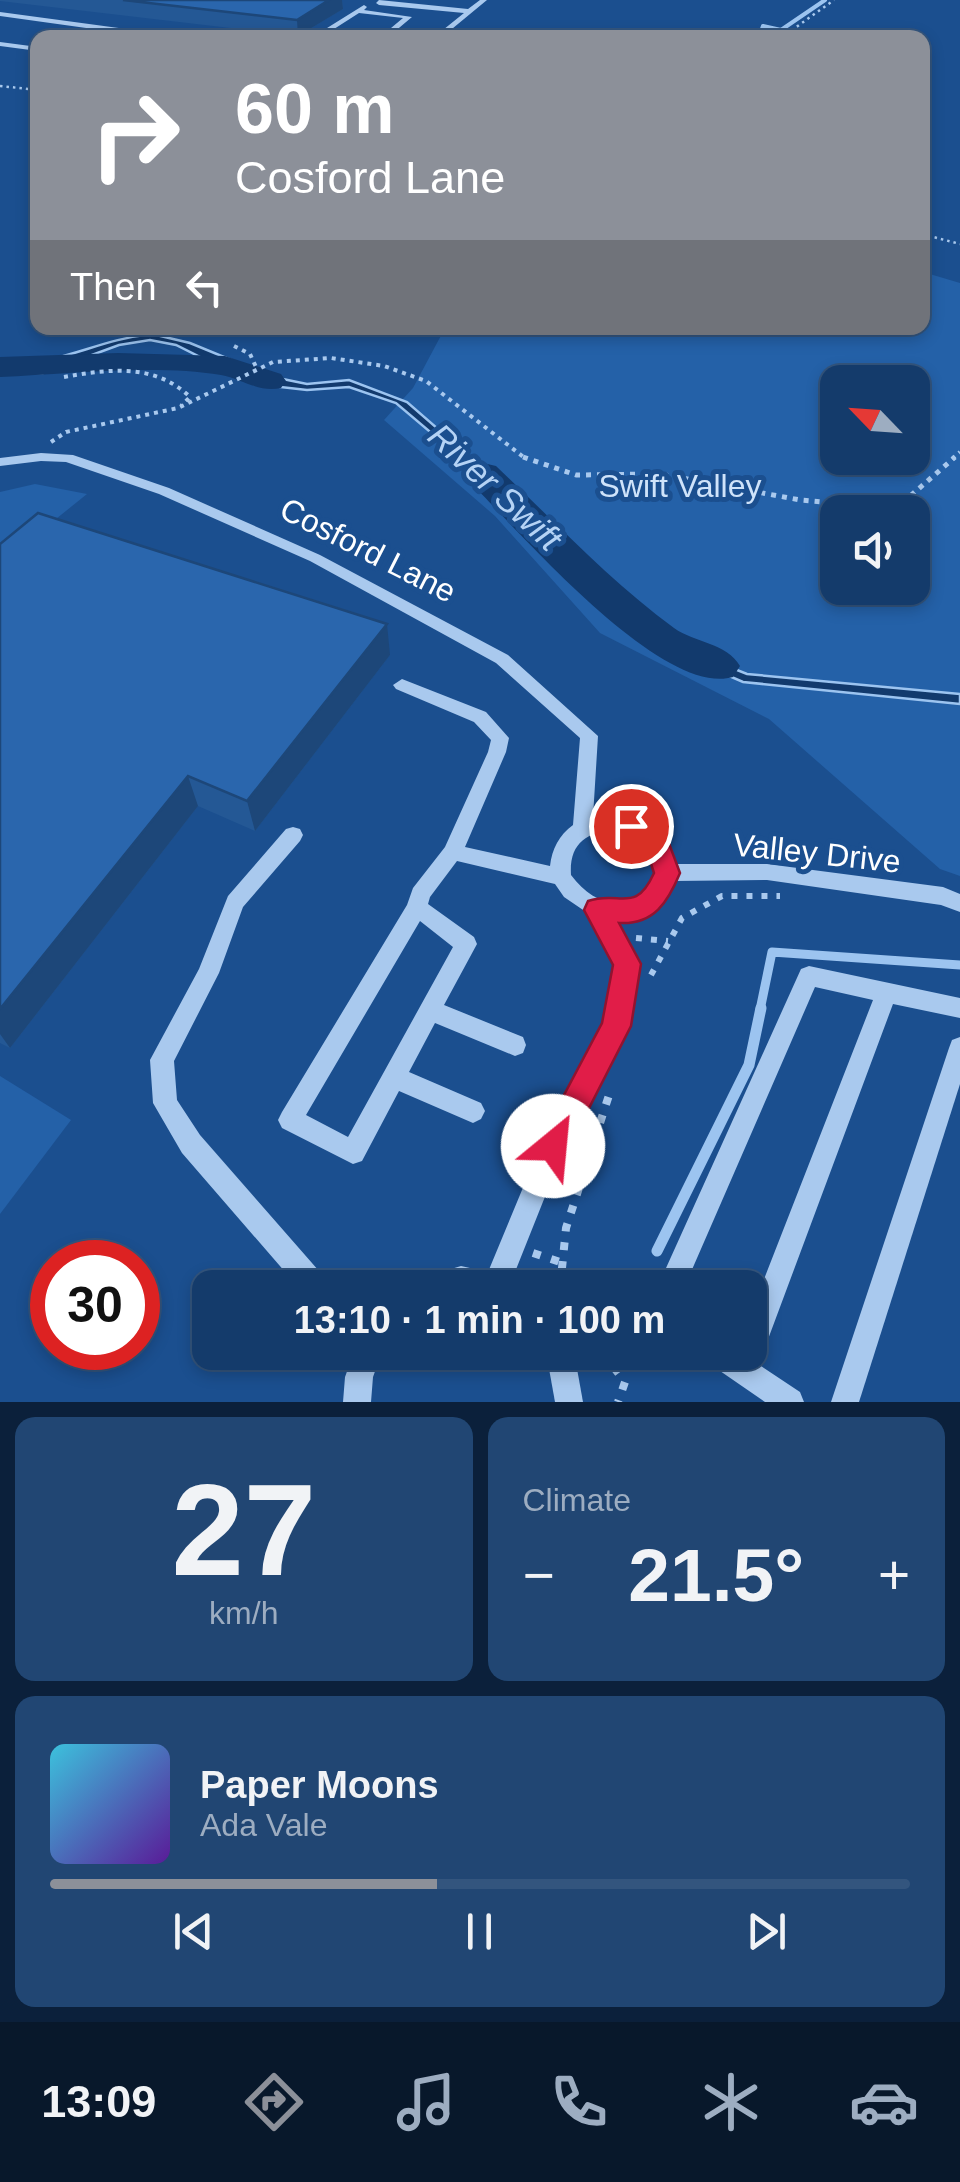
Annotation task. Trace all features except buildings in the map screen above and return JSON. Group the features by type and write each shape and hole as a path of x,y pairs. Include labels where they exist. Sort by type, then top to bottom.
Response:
{"street":[{"path":"408,0 471,9"},
{"path":"446,30 484,0"},
{"path":"327,30 357,11 381,2 471,9"},
{"path":"357,11 408,17 392,30"},
{"path":"0,14 119,30"},
{"path":"0,44 30,48"},
{"name":"Cosford Lane","path":"0,462 68,458 181,498 315,558 502,659 590,736 583,828 562,848 561,877"},
{"path":"402,685 480,717 500,738 453,852 420,894 417,907 290,1120 353,1152 466,944 417,907"},
{"path":"453,852 561,877 581,902 597,910 630,912 656,898 667,873 658,845 646,834 615,822 583,828"},
{"path":"293,835 235,902 208,974 162,1060 165,1102 190,1144 301,1270"},
{"name":"Valley Drive","path":"667,873 767,872 942,896 960,902"},
{"path":"504,1270 553,1146 616,1026 627,964 597,910"},
{"path":"678,1270 809,976 960,1008"},
{"path":"767,1305 887,992"},
{"path":"430,1010 515,1045"},
{"path":"845,1402 960,1048"},
{"path":"394,1077 472,1111"},
{"path":"357,1402 361,1370"},
{"path":"565,1370 568,1402"},
{"path":"759,1370 790,1402"}],"path":[{"path":"791,30 834,0"},
{"path":"0,86 30,89"},
{"path":"930,236 960,244"},
{"path":"234,346 250,354 253,368"},
{"path":"41,457 47,444 66,432 178,408 253,368 273,362 332,358 410,373 426,380 527,460 576,475 660,474 800,500 882,506 908,498 960,452"},
{"path":"64,377 120,369 155,376 181,386 190,397 178,408"},
{"path":"650,977 682,918 722,896 793,896"},
{"path":"562,1270 566,1228 613,1084"},
{"path":"616,1370 625,1382 618,1402"}],"green space":[{"name":"Swift Valley","path":"930,274 960,283 960,876 940,869 769,719 600,633 495,516 384,420 413,388 441,335 930,335"},
{"path":"35,484 87,494 0,564 0,492"},
{"path":"0,1076 71,1120 0,1214"}],"shaded area":[{"path":"156,335 190,343 273,377 307,384 349,380 407,402 560,535 591,568 613,607 641,632 747,674 960,694 960,704 743,682 634,635 610,613 586,569 545,529 396,403 349,387 307,390 254,384 176,345 150,340 119,345 43,373 0,372 0,364 42,361 131,337"}],"waterway":[{"path":"781,30 825,0"},
{"path":"762,30 763,26 781,30"},
{"name":"River Swift","path":"0,367 118,362 225,366 270,381"},
{"name":"River Swift","path":"483,474 606,594 663,642 718,666"},
{"path":"760,1010 772,952 960,965"},
{"path":"657,1251 749,1065 761,1008"}],"route":[{"path":"553,1146 616,1026 627,964 597,910 630,912 656,898 664,886 665,858 658,845 631,826"}]}
